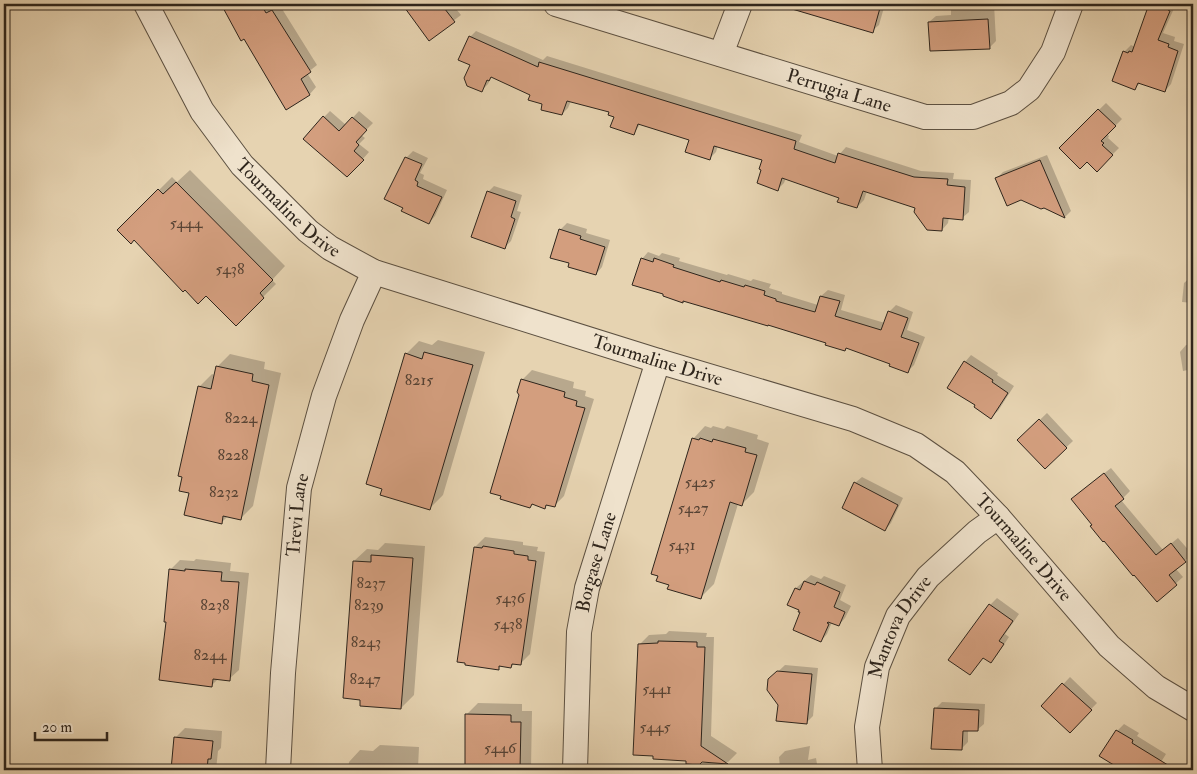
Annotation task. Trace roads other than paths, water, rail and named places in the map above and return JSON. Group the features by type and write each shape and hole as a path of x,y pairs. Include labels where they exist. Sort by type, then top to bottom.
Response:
{"street":[{"name":"Tourmaline Drive","path":"146,4 202,111 242,165 308,231 330,248 374,272 658,361 854,419 916,445 955,472 998,517 1109,646 1156,687 1193,709"},
{"name":"Perrugia Lane","path":"556,4 925,116 973,118 1011,103 1029,89 1053,52 1071,4"},
{"path":"721,54 740,4"},
{"name":"Trevi Lane","path":"278,770 283,673 300,488 324,396 352,320 374,272"},
{"name":"Borgase Lane","path":"575,770 579,632 587,588 658,361"},
{"name":"Mantova Drive","path":"870,770 867,727 877,667 898,616 928,577 977,532 998,517"}]}
